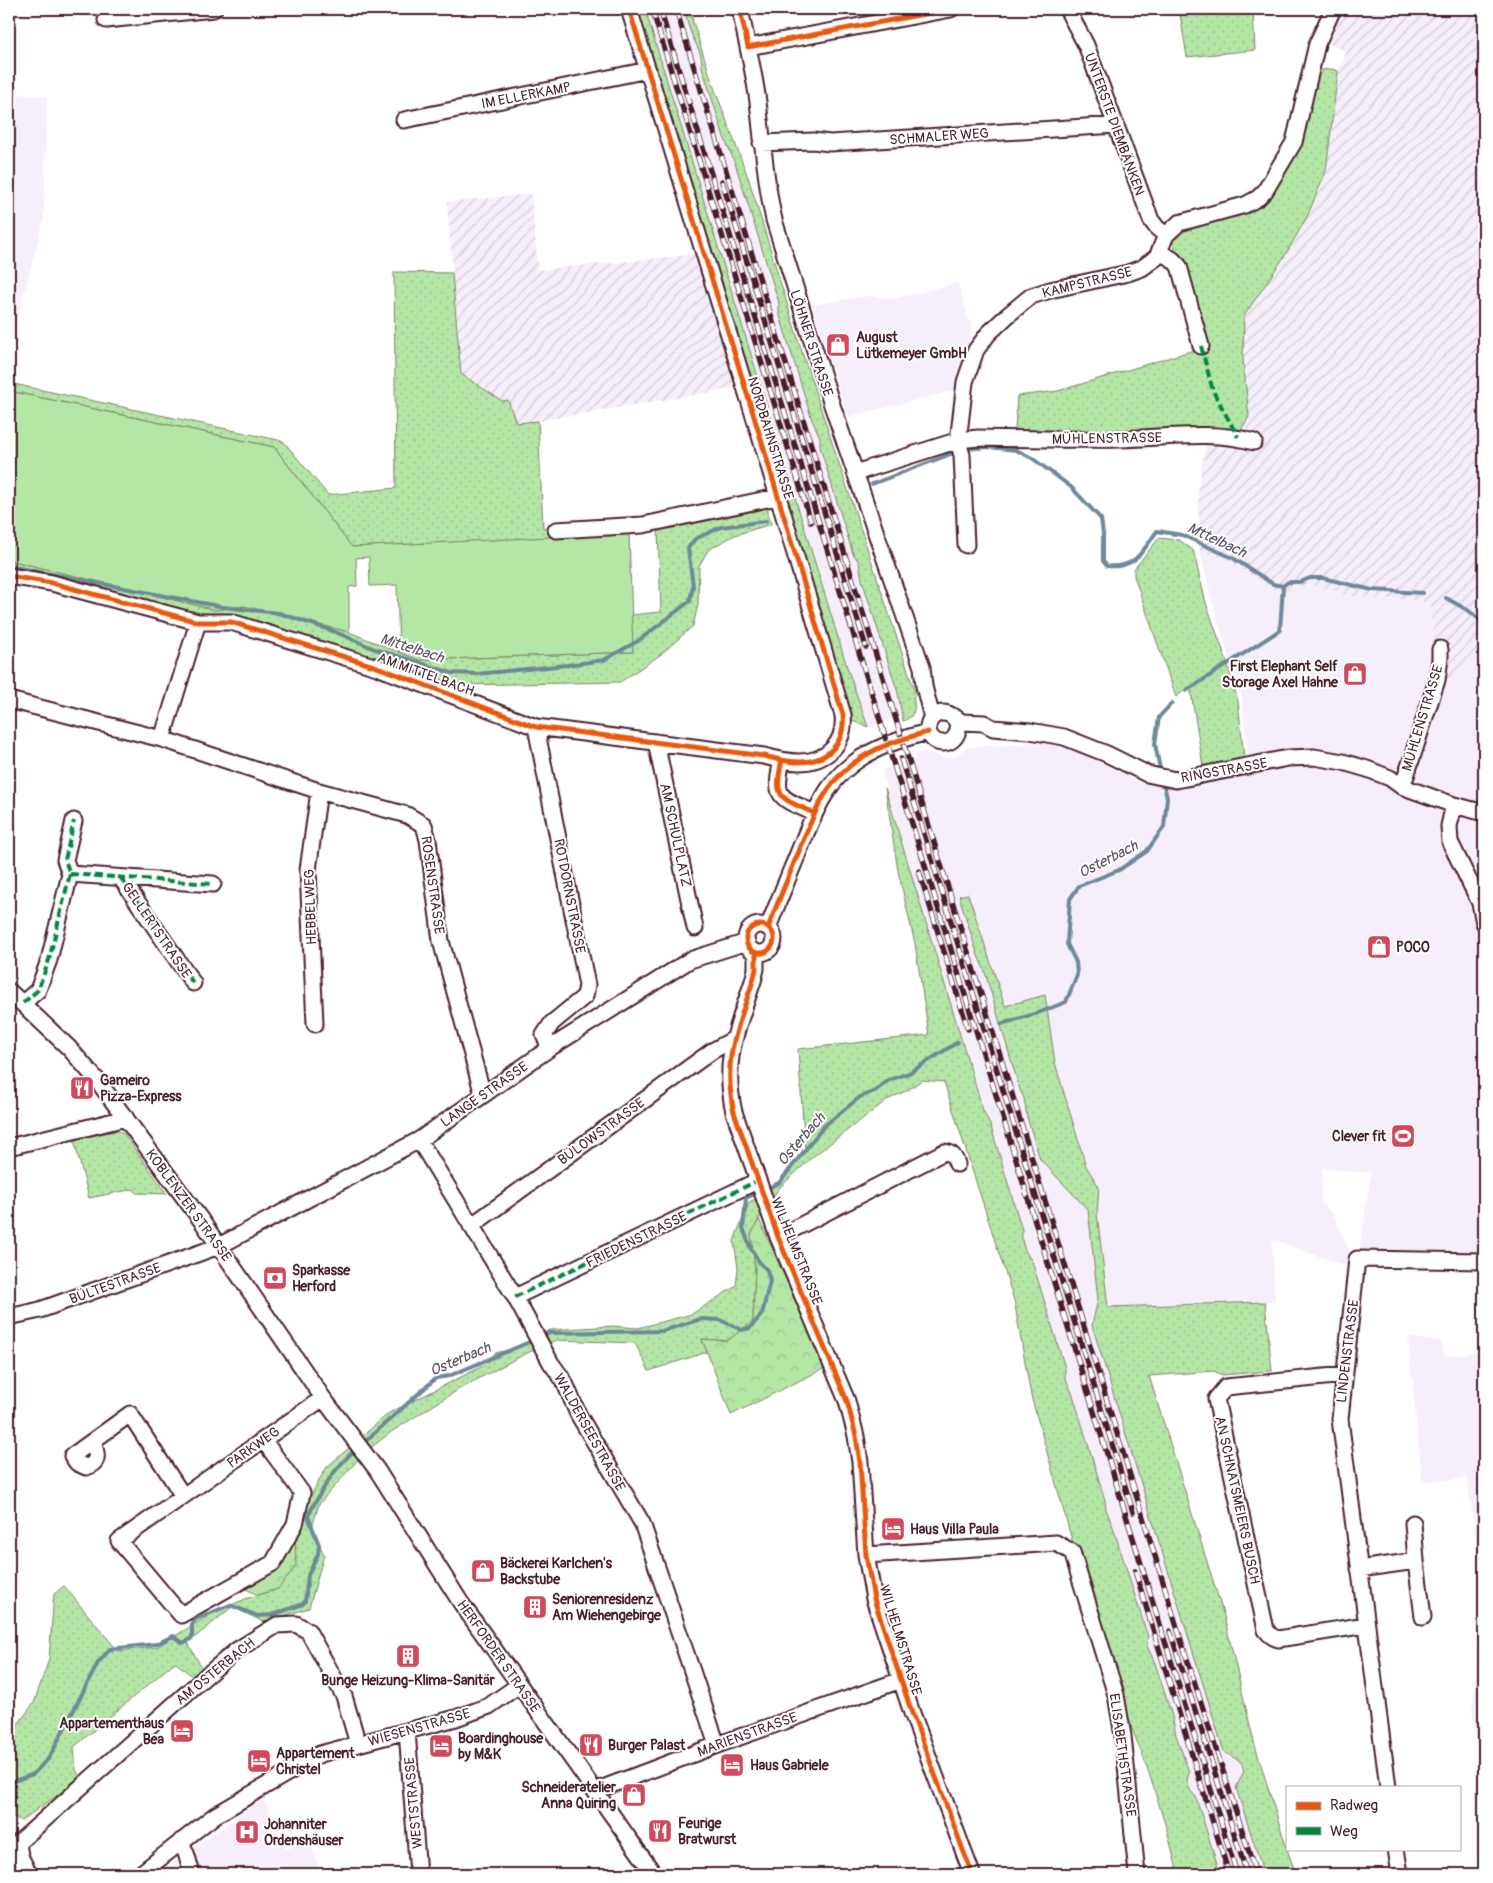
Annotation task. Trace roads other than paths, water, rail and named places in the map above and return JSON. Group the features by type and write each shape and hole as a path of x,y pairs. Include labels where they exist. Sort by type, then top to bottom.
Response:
{"street":[{"path":"106,20 214,9"},
{"name":"NORDBAHNSTRASSE","path":"630,9 844,723 836,746 824,757 800,762 782,760"},
{"name":"LÖHNER STRASSE","path":"740,9 758,102 767,192 774,220 799,304 855,473 922,667 932,684 940,720"},
{"path":"748,47 951,9"},
{"name":"UNTERSTE DIEMBÄNKEN","path":"1067,9 1086,45 1151,220 1166,235"},
{"path":"1166,235 1179,224 1245,205 1258,198 1265,191 1294,142 1317,44 1333,9"},
{"name":"IM ELLERKAMP","path":"404,120 648,70"},
{"name":"SCHMALER WEG","path":"761,143 813,141 830,143 1116,125"},
{"name":"KAMPSTRASSE","path":"960,445 965,382 976,350 988,334 1031,296 1142,268 1157,257 1166,235"},
{"path":"1159,252 1172,259 1179,266 1201,346"},
{"name":"MÜHLENSTRASSE","path":"855,473 960,445 978,438 1119,439 1203,436 1238,437 1254,442"},
{"path":"960,445 966,545"},
{"name":"NORDBAHNSTRASSE","path":"556,530 643,524 777,497"},
{"name":"AM MITTELBACH","path":"9,576 52,583 198,622 231,622 377,667 536,727 764,756 782,760"},
{"path":"162,739 198,622"},
{"name":"MÜHLENSTRASSE","path":"1400,786 1406,776 1437,680 1440,649"},
{"name":"ROSENSTRASSE","path":"9,700 162,739 319,790 407,815 424,825 428,840 441,941 483,1094"},
{"path":"768,928 814,814 834,781 859,758 940,720 956,720 958,730 953,739 944,743 934,740 940,720"},
{"name":"RINGSTRASSE","path":"940,720 984,723 993,728 1030,731 1064,737 1162,778 1176,780 1288,758 1314,757 1367,769 1390,778 1400,786 1454,805 1484,813"},
{"name":"ROTDORNSTRASSE","path":"536,727 587,986 585,996 552,1023 544,1035 550,1048"},
{"name":"RINGSTRASSE","path":"953,739 963,733 982,732 993,728"},
{"name":"AM SCHULPLATZ","path":"656,742 695,928"},
{"path":"782,760 777,781 777,788 780,794 788,801 814,814"},
{"name":"HEBBELWEG","path":"315,1024 308,870 319,790"},
{"path":"1454,805 1449,826 1450,842 1480,903 1484,922"},
{"path":"23,1003 38,990 48,960 70,874 65,860 74,821"},
{"name":"GELLERTSTRASSE","path":"70,874 213,884"},
{"name":"GELLERTSTRASSE","path":"121,878 193,983"},
{"path":"752,947 765,952 772,947 773,934 768,928 754,927 748,933 756,969 734,1039 728,1068 730,1096 738,1128 759,1185"},
{"name":"LANGE STRASSE","path":"220,1246 419,1140 550,1048 690,960 752,947"},
{"name":"KOBLENZER STRASSE","path":"9,991 69,1048 97,1080 220,1246 323,1398 350,1434"},
{"name":"BÜLOWSTRASSE","path":"471,1226 712,1051 734,1039"},
{"path":"9,1147 126,1118"},
{"name":"WALDERSEESTRASSE","path":"419,1140 515,1297 564,1382 578,1414 642,1523 717,1744"},
{"name":"WILHELMSTRASSE","path":"776,1230 944,1152 954,1156 957,1164"},
{"name":"WILHELMSTRASSE","path":"759,1185 847,1401 856,1436 860,1462 866,1555 874,1599 901,1680 972,1874"},
{"name":"FRIEDENSTRASSE","path":"515,1297 759,1185"},
{"name":"BÜLTESTRASSE","path":"9,1317 40,1310 220,1246"},
{"name":"LINDENSTRASSE","path":"1388,1786 1340,1419 1357,1259 1484,1261"},
{"name":"AN SCHNATSMEIERS BUSCH","path":"1344,1375 1226,1387 1216,1399 1266,1630 1272,1638 1278,1639 1366,1626"},
{"name":"PARKWEG","path":"264,1441 302,1493 294,1524 273,1563 181,1615 119,1541 323,1398"},
{"path":"93,1441 130,1414 183,1496"},
{"name":"HERFORDER STRASSE","path":"350,1434 393,1496 461,1603 654,1874"},
{"path":"1414,1522 1416,1561 1423,1617"},
{"name":"ELISABETHSTRASSE","path":"866,1555 1056,1543 1072,1552 1116,1695 1123,1736 1138,1874"},
{"path":"1359,1569 1416,1561"},
{"name":"AM OSTERBACH","path":"29,1874 20,1856 18,1843 206,1676 237,1650 277,1625 296,1624 308,1631 344,1696 358,1744"},
{"name":"MARIENSTRASSE","path":"595,1792 717,1744 901,1680"},
{"name":"WIESENSTRASSE","path":"140,1874 214,1816 320,1754 407,1731 490,1706 519,1685"},
{"name":"WESTSTRASSE","path":"407,1731 418,1874"},
{"path":"181,1841 192,1874"},
{"path":"1396,1850 1400,1874"}],"waterway":[{"name":"Mttelbach","path":"963,449 989,447 1016,450 1032,458 1071,487 1101,519 1103,561 1107,566 1125,565 1137,558 1157,531 1182,535 1233,558 1273,584 1283,586 1288,582 1323,578 1372,590 1423,593"},
{"name":"Mttelbach","path":"872,484 956,452"},
{"name":"Mittelbach","path":"9,566 223,607 279,613 333,631 375,649 452,673 477,674 604,660 638,641 690,601 693,586 688,548 695,539 721,527 766,521"},
{"name":"Osterbach","path":"1186,691 1280,630 1283,586"},
{"name":"Mttelbach","path":"1446,598 1469,611 1484,623"},
{"name":"Osterbach","path":"1161,774 1155,744 1159,717 1172,703"},
{"name":"Osterbach","path":"1001,1024 1066,1002 1077,975 1076,962 1067,944 1070,899 1079,886 1119,870 1147,851 1164,827 1167,798 1163,781"},
{"name":"Osterbach","path":"765,1189 779,1183 824,1126 860,1097 875,1091 889,1080 909,1073 958,1042"},
{"name":"Osterbach","path":"540,1337 549,1333 662,1331 701,1319 720,1320 742,1330 750,1328 762,1314 770,1281 767,1270 751,1249 743,1228 746,1198 759,1192"},
{"name":"Osterbach","path":"361,1445 436,1378 449,1376 534,1340"},
{"name":"Osterbach","path":"9,1783 33,1774 49,1758 98,1663 110,1649 156,1644 173,1636 183,1643 192,1638 192,1623 196,1619 230,1605 258,1616 272,1615 303,1604 308,1575 318,1554 319,1545 308,1516 329,1480 356,1449"}],"railway":[{"path":"652,9 811,522"},
{"path":"660,9 1237,1874"},
{"path":"676,9 1181,1640 1256,1874"},
{"path":"722,181 866,647"},
{"path":"901,759 1133,1512"},
{"path":"919,871 968,1029"},
{"path":"1135,1571 1229,1874"},
{"path":"1170,1631 1247,1874"}],"place":[{"name":"August Lütkemeyer GmbH","path":"838,345"},
{"name":"First Elephant Self Storage Axel Hahne","path":"1355,674"},
{"name":"POCO","path":"1379,947"},
{"name":"Gameiro Pizza-Express","path":"82,1088"},
{"name":"Clever fit","path":"1403,1136"},
{"name":"Sparkasse Herford","path":"275,1278"},
{"name":"Haus Villa Paula","path":"893,1529"},
{"name":"Bäckerei Karlchen's Backstube","path":"483,1571"},
{"name":"Seniorenresidenz Am Wiehengebirge","path":"535,1607"},
{"name":"Bunge Heizung-Klima-Sanitär","path":"408,1656"},
{"name":"Appartementhaus Bea","path":"182,1731"},
{"name":"Burger Palast","path":"591,1745"},
{"name":"Boardinghouse by M&K","path":"441,1746"},
{"name":"Appartement Christel","path":"259,1761"},
{"name":"Haus Gabriele","path":"732,1765"},
{"name":"Schneideratelier Anna Quiring","path":"634,1795"},
{"name":"Feurige Bratwurst","path":"660,1831"},
{"name":"Johanniter Ordenshäuser","path":"247,1832"}]}
